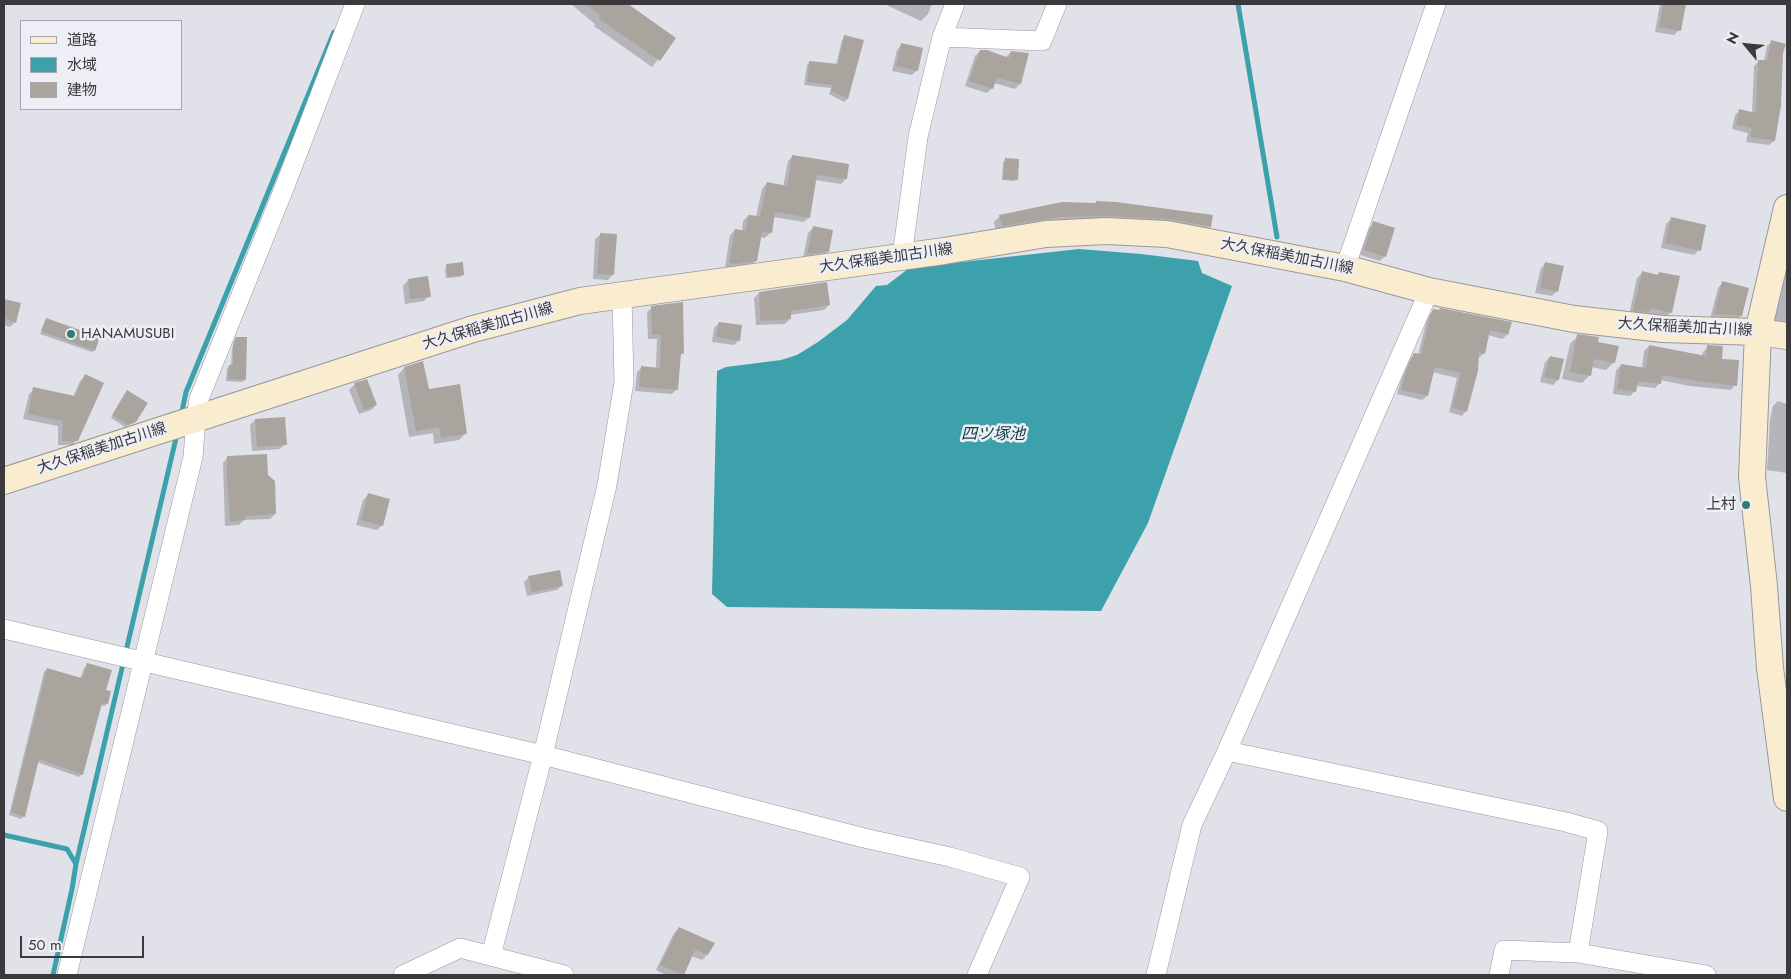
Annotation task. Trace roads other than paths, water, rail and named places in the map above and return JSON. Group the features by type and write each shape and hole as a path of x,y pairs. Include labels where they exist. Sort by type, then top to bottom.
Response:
{"main road":[{"path":"1787,208 1758,332 1752,477 1764,586 1770,668 1787,798"},
{"name":"大久保稲美加古川線","path":"4,481 473,329 580,301 902,257 1046,234 1106,231 1168,234 1346,268 1429,291 1574,319 1663,329 1758,332 1787,336"}],"street":[{"path":"67,975 193,457 196,419 200,399 355,4"},
{"path":"902,257 918,137 942,37 955,4"},
{"path":"942,37 1042,41 1057,4"},
{"path":"1346,268 1436,4"},
{"path":"1156,975 1192,825 1227,751 1429,291"},
{"path":"491,956 543,755 608,485 624,382 622,296"},
{"path":"4,629 543,755 855,836 950,857 1020,877 977,975"},
{"path":"1227,751 1566,822 1598,831 1578,953"},
{"path":"403,975 460,948 564,975"},
{"path":"1500,975 1504,950 1578,953 1706,975"}],"water":[{"name":"四ツ塚池","path":"1079,249 1198,261 1202,273 1232,286 1148,523 1101,611 727,607 712,594 717,371 726,367 781,360 797,355 847,320 876,286 887,285 908,269"}],"waterway":[{"path":"1238,4 1277,237"},
{"path":"181,416 186,392 334,32"},
{"path":"76,864 177,434"},
{"path":"4,835 67,849 76,864 53,975"}],"place":[{"name":"HANAMUSUBI","path":"71,334"},
{"name":"上村","path":"1746,505"}]}
